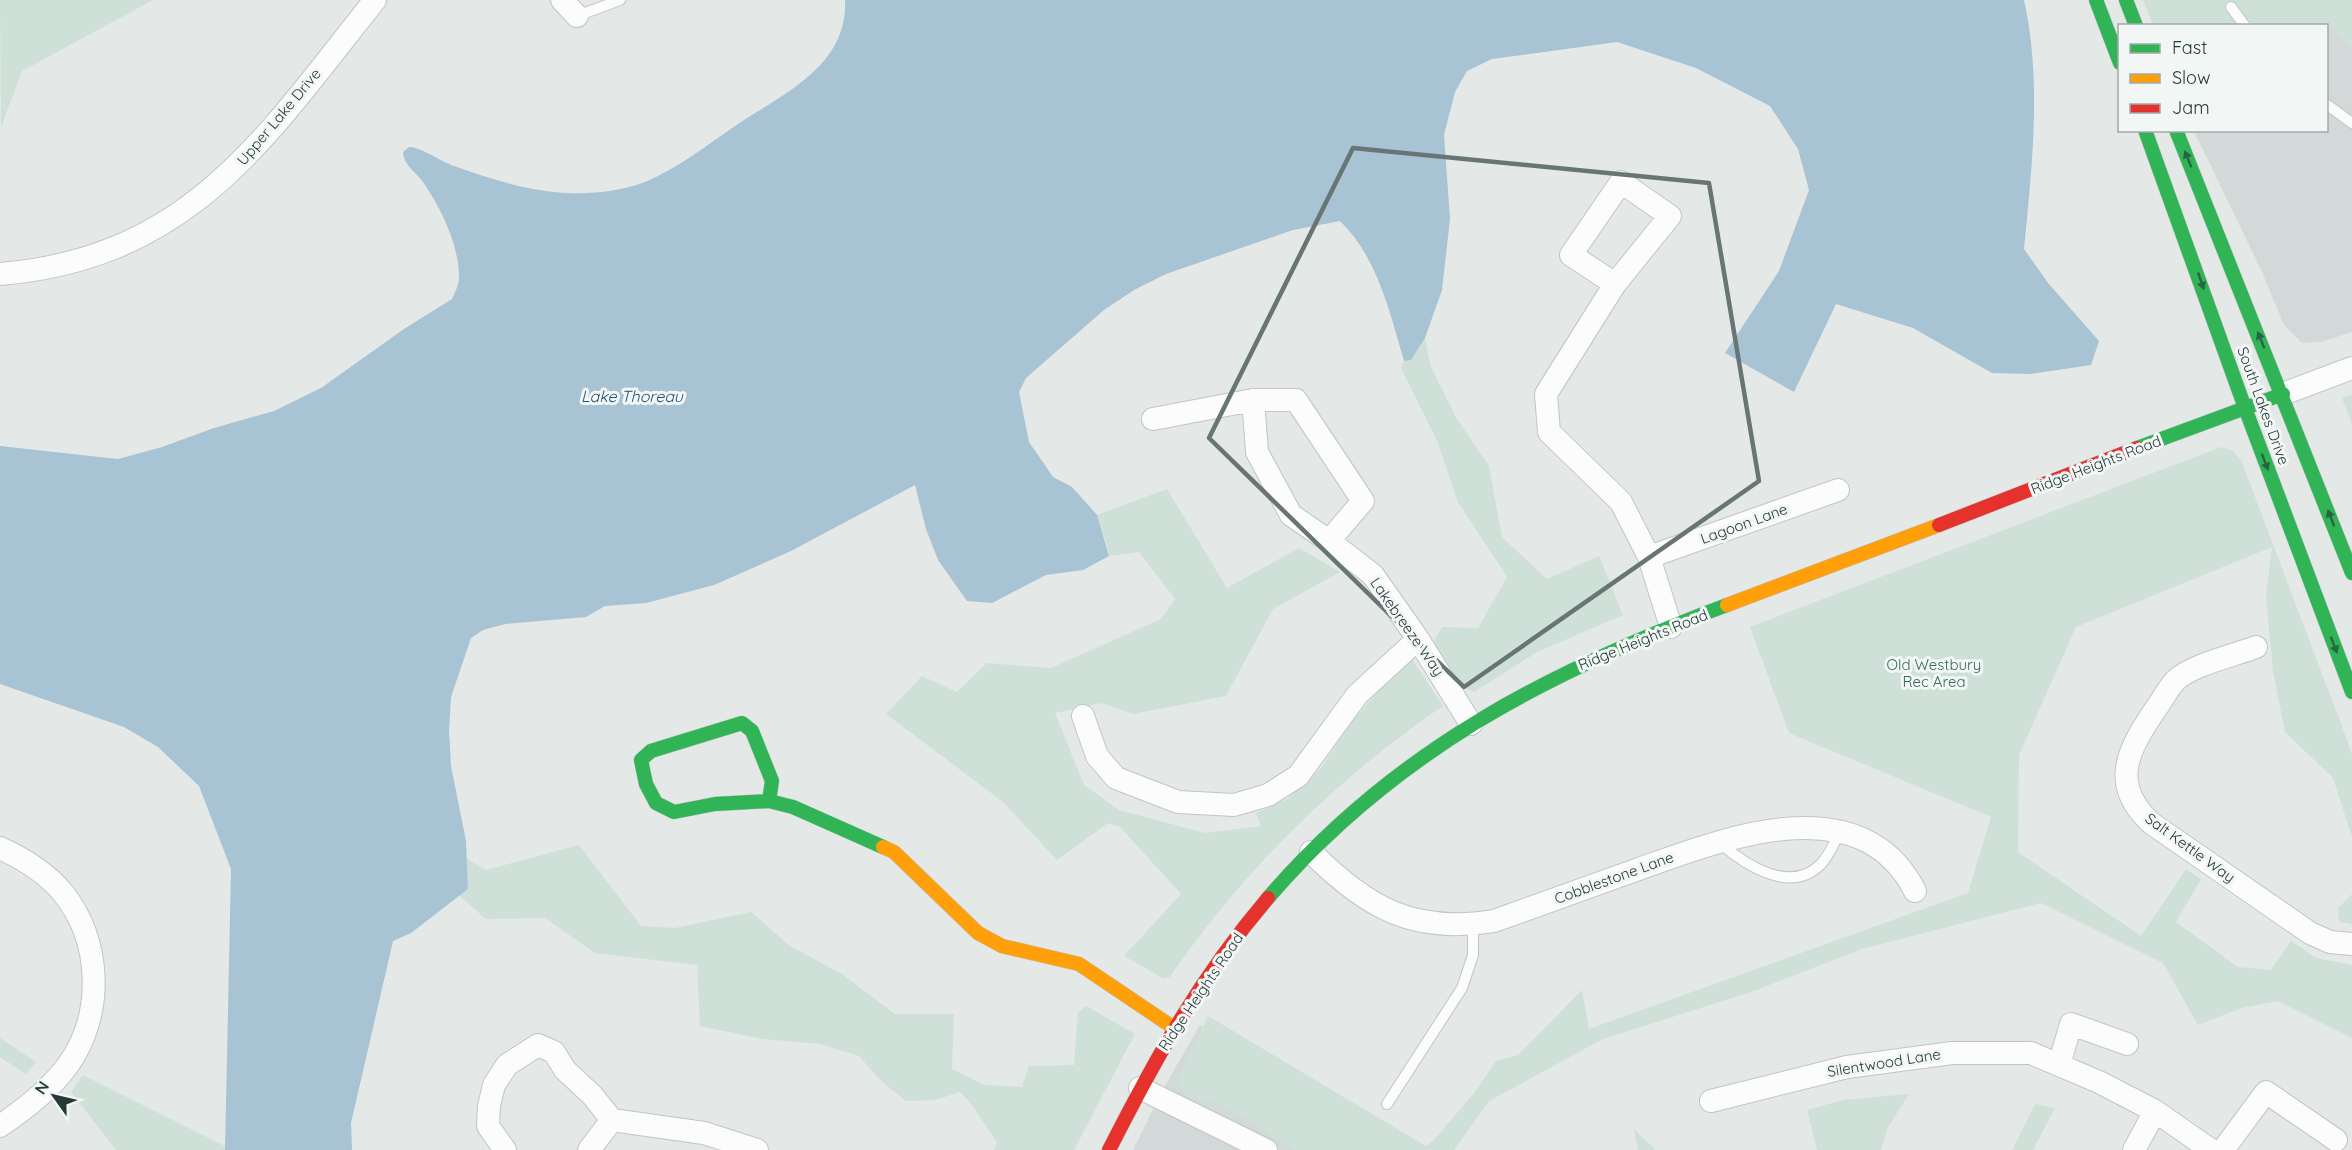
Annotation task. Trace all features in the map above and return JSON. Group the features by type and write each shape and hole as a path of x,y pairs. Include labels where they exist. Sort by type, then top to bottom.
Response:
{"street":[{"name":"Upper Lake Drive","path":"0,274 66,264 107,251 145,234 184,211 226,178 260,144 375,0"},
{"path":"2096,0 2118,58"},
{"path":"2126,0 2135,24"},
{"name":"South Lakes Drive","path":"2146,132 2245,408 2352,692"},
{"name":"South Lakes Drive","path":"2177,132 2283,394 2352,573"},
{"path":"1616,284 1571,255 1621,182 1670,216 1616,284 1546,394 1549,432 1621,502 1649,558 1671,627"},
{"name":"Ridge Heights Road","path":"1109,1150 1174,1028 1216,964 1244,928 1311,852 1389,782 1471,724 1514,698 1562,674 1671,627 2352,368"},
{"path":"1153,419 1252,400 1296,400 1364,501 1329,541"},
{"name":"Lakebreeze Way","path":"1252,400 1257,452 1291,514 1373,576 1418,639 1471,724"},
{"name":"Lagoon Lane","path":"1649,558 1838,490"},
{"path":"1083,716 1097,756 1116,778 1178,802 1234,805 1268,795 1298,776 1357,695 1418,639"},
{"name":"Salt Kettle Way","path":"2256,647 2188,672 2176,680 2131,747 2127,764 2129,790 2142,814 2151,823 2292,920 2330,942 2352,944"},
{"path":"769,801 772,782 752,732 742,723 651,751 641,760 646,784 656,803 674,812 715,804 769,801 793,807 894,852 978,933 1002,946 1079,964 1174,1028"},
{"name":"Cobblestone Lane","path":"1311,852 1351,889 1379,907 1409,919 1435,925 1494,921 1718,841 1763,831 1794,829 1840,832 1878,846 1892,856 1906,873 1915,891"},
{"path":"0,848 30,864 63,894 77,916 87,940 93,968 94,993 90,1020 81,1044 69,1065 27,1107 0,1126"},
{"path":"2059,1065 2071,1024 2127,1044"},
{"path":"505,1150 488,1126 489,1106 494,1085 507,1065 538,1045 554,1052 565,1070 592,1095 612,1120 704,1133 757,1150"},
{"name":"Silentwood Lane","path":"1711,1101 1847,1067 1952,1053 2031,1053 2155,1111 2211,1150"},
{"path":"1140,1088 1266,1150"},
{"path":"2223,1150 2266,1092 2336,1140"},
{"path":"2134,1150 2155,1111"},
{"path":"589,1150 612,1120"}],"lane":[{"path":"570,8 620,0"},
{"path":"2231,7 2244,24"},
{"path":"2328,105 2352,123"},
{"path":"1718,841 1745,863 1763,872 1793,876 1811,872 1821,864 1840,832"},
{"path":"1387,1104 1462,988 1473,955 1473,924"}],"highlighted area":[{"path":"1353,148 1709,183 1759,481 1464,687 1209,438"}],"shaded area":[{"path":"2331,27 2352,47 2352,332 2321,342 2302,343 2284,325 2262,272 2194,132 2328,132 2328,28"},
{"path":"1200,1025 1424,1150 1133,1150 1162,1091"}],"green space":[{"path":"0,0 153,0 22,71 1,127"},
{"path":"2143,0 2352,0 2352,47 2331,27 2328,28 2328,24 2153,24"},
{"path":"1425,338 1431,367 1457,419 1489,466 1502,537 1547,579 1599,556 1623,615 1537,652 1474,692 1460,686 1433,642 1442,627 1478,628 1507,577 1458,502 1437,441 1401,368 1404,361 1411,360"},
{"path":"2352,394 2352,424 2342,398"},
{"name":"Old Westbury Rec Area","path":"2221,447 2233,451 2241,460 2349,745 2352,755 2352,837 2333,778 2285,732 2273,671 2266,597 2272,547 2076,627 2019,755 2018,852 2141,936 2186,869 2201,879 2176,922 2238,967 2271,970 2291,941 2316,958 2352,965 2352,1038 2278,1001 2241,1008 2198,1025 2163,963 2041,903 1862,949 1751,992 1603,1039 1489,1101 1454,1150 1294,1150 1222,1105 1187,1097 1177,1080 1208,1016 1426,1146 1434,1140 1474,1093 1496,1061 1518,1055 1582,990 1589,1029 1968,893 1991,817 1789,733 1750,627"},
{"path":"1167,489 1227,588 1299,548 1340,572 1273,609 1226,696 1133,714 1102,703 1055,713 1084,785 1119,810 1205,833 1261,826 1256,813 1287,799 1320,769 1353,720 1410,656 1443,706 1365,764 1294,829 1228,900 1170,977 1163,978 1124,956 1181,894 1120,827 1108,823 1057,860 1003,802 886,714 922,676 957,692 987,663 1051,668 1161,619 1175,599 1139,552 1110,556 1097,515"},
{"path":"579,845 641,926 675,928 751,912 790,946 842,974 895,1014 954,1014 952,1069 985,1085 1022,1087 1029,1066 1074,1065 1078,1012 1086,1006 1135,1034 1074,1150 994,1150 997,1142 969,1101 960,1092 935,1100 906,1101 880,1080 859,1056 820,1044 762,1039 700,1026 697,965 595,953 545,918 486,919 459,895 468,889 466,858 486,870"},
{"path":"2352,894 2352,924 2339,922 2338,908"},
{"path":"0,1038 36,1062 26,1074 0,1057"},
{"path":"83,1075 225,1146 225,1150 116,1150 71,1092"},
{"path":"1909,1094 1887,1129 1881,1150 1817,1150 1807,1110 1843,1100"},
{"path":"2035,1104 2055,1108 2033,1150 2012,1150"},
{"path":"1634,1129 1656,1150 1638,1150"}],"water":[{"name":"Lake Thoreau","path":"845,0 2024,0 2033,61 2034,124 2024,249 2048,283 2099,341 2091,365 2030,374 1992,373 1913,328 1836,304 1794,392 1725,353 1779,271 1809,190 1798,149 1770,106 1696,68 1617,42 1492,59 1467,71 1455,92 1444,135 1450,219 1442,290 1425,338 1411,360 1404,361 1381,286 1373,268 1353,235 1340,221 1293,230 1166,274 1134,290 1104,310 1026,378 1019,392 1029,442 1053,477 1072,487 1097,515 1109,556 1083,570 1046,575 992,603 967,601 938,560 926,529 915,485 791,551 714,585 646,603 605,606 586,617 505,624 483,630 471,638 451,697 449,730 451,766 466,841 468,889 411,933 393,941 351,1123 352,1150 225,1150 231,869 199,786 158,747 124,727 0,684 0,446 118,459 274,411 321,388 404,329 452,299 457,288 458,265 452,240 430,192 404,157 403,152 409,147 419,149 449,164 482,176 540,190 588,193 617,190 645,182 681,163 810,75 825,60 836,42 843,23"}],"traffic: fast":[{"path":"2096,0 2118,58"},
{"path":"2126,0 2135,24"},
{"path":"2146,132 2245,408 2352,692"},
{"path":"2177,132 2352,573"},
{"path":"2137,448 2283,394"},
{"path":"1268,898 1317,846 1368,799 1422,758 1478,721 1598,658 1727,605"},
{"path":"769,801 772,781 752,731 742,723 651,751 641,760 646,784 656,803 674,812 715,804 769,801 793,807 883,847"}],"traffic: slow":[{"path":"1727,605 1939,525"},
{"path":"883,847 894,852 978,933 1002,946 1079,964 1174,1028"}],"traffic: jam":[{"path":"1939,525 2137,448"},
{"path":"1109,1150 1144,1082 1181,1019 1221,958 1268,898"}]}
